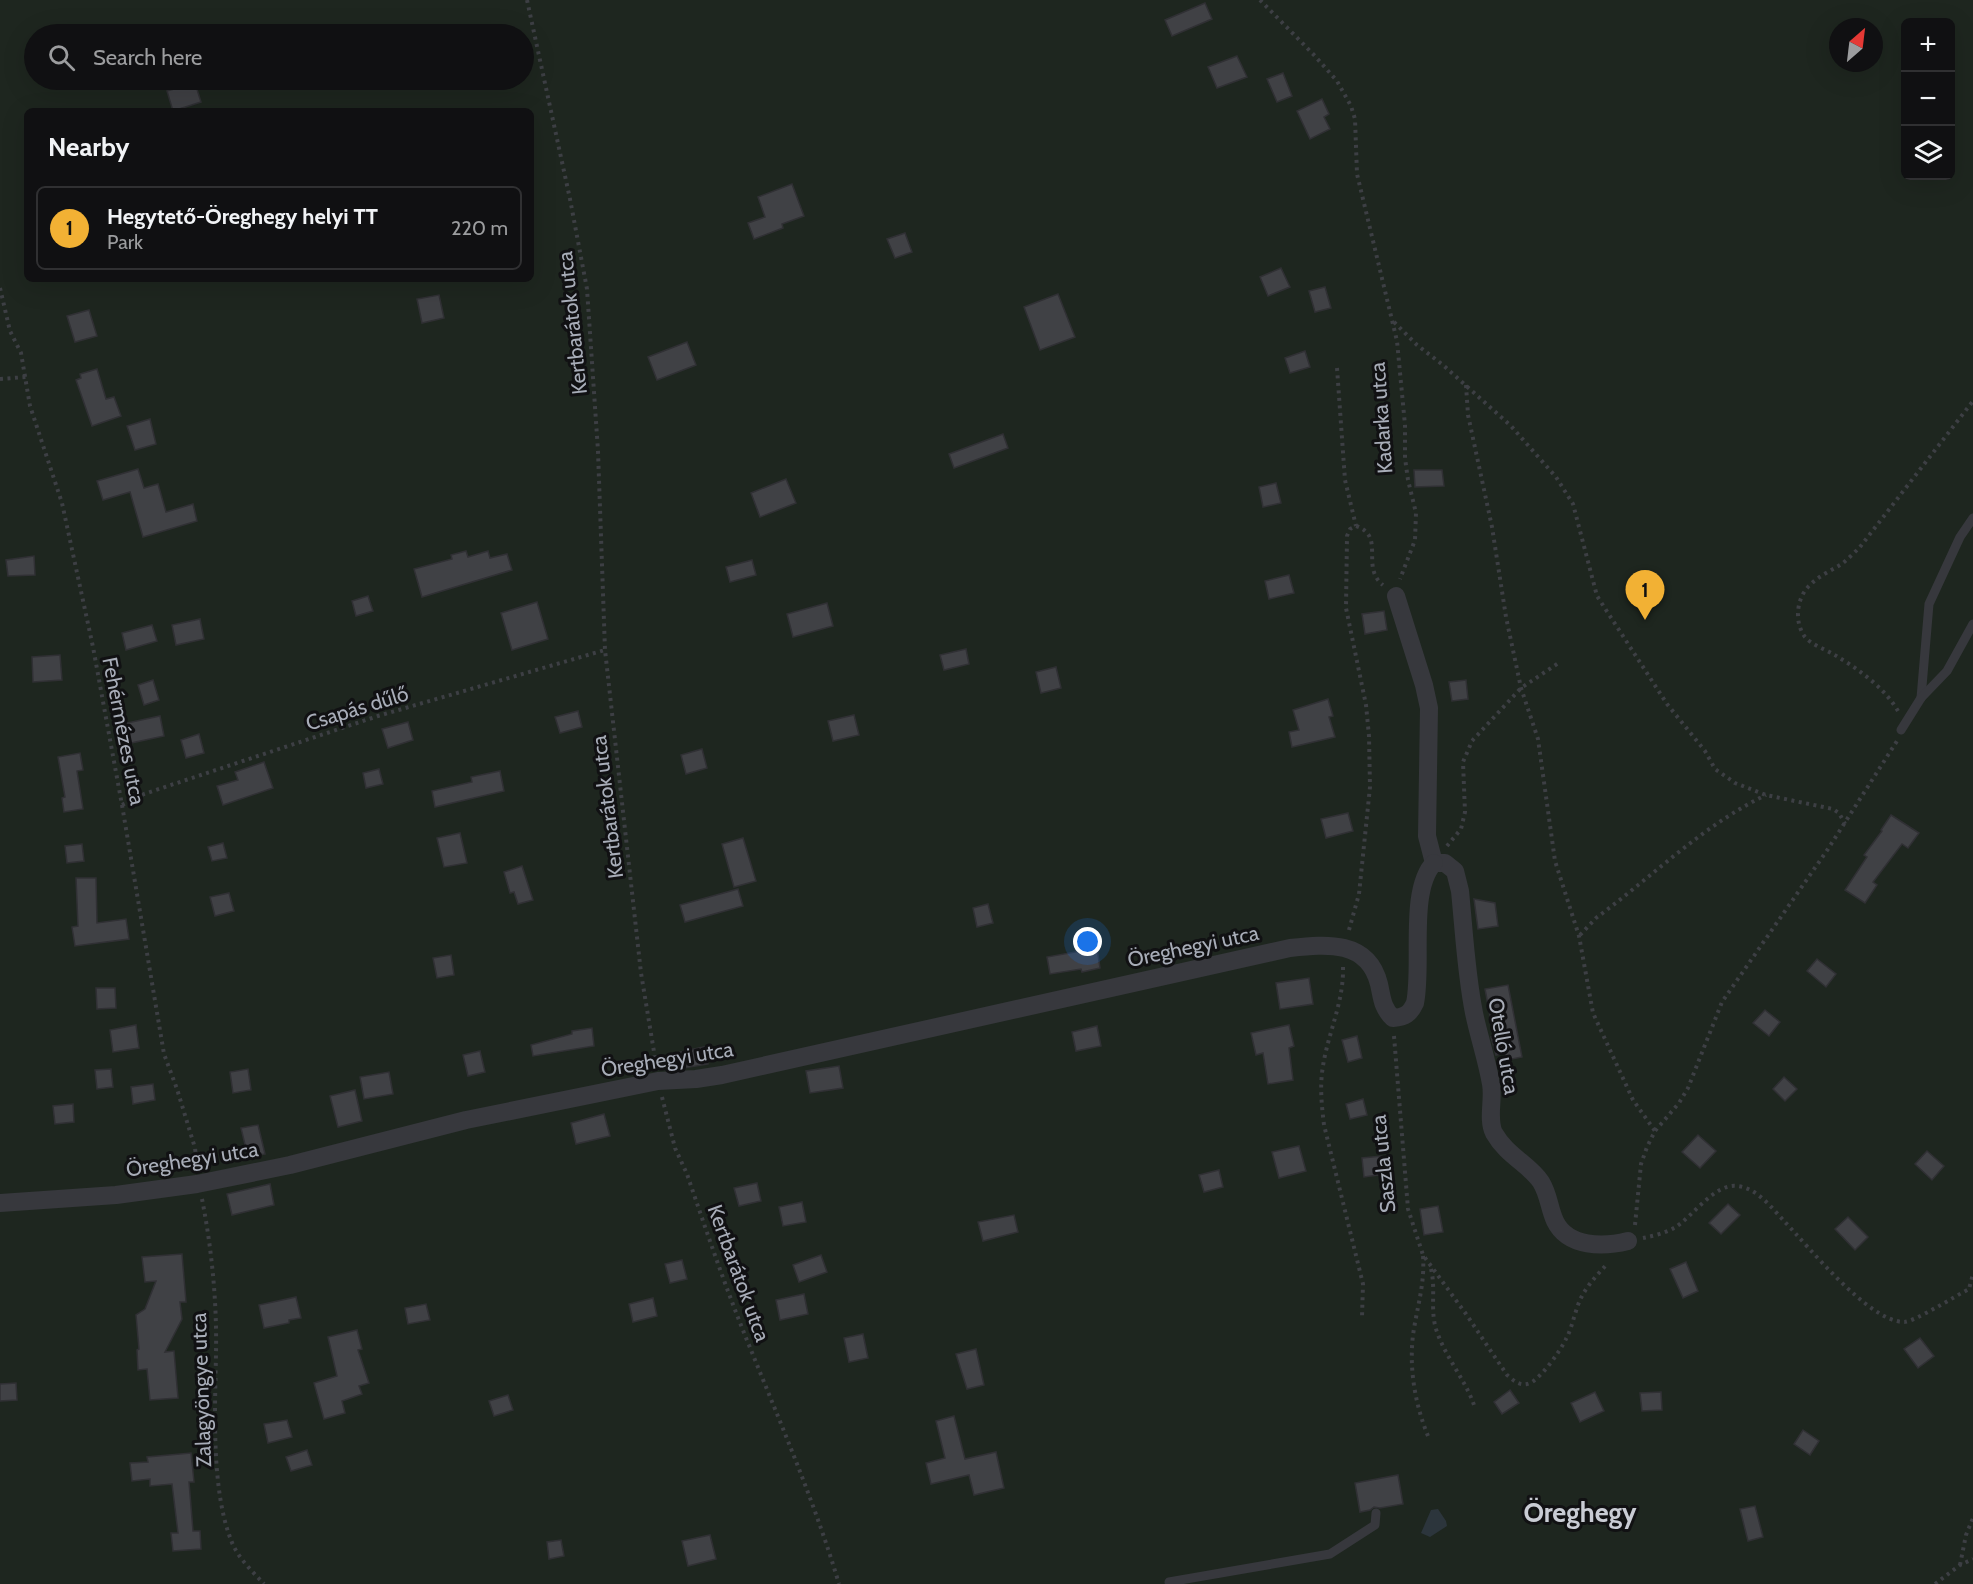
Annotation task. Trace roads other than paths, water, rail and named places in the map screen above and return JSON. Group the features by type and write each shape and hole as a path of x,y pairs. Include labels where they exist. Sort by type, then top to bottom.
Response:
{"street":[{"path":"1396,596 1424,685 1428,708 1427,836 1434,863"},
{"name":"Öreghegyi utca","path":"0,1203 117,1195 197,1184 290,1165 466,1120 658,1081 722,1075 1290,948 1326,945 1359,952 1368,960 1377,975 1386,1012 1392,1018 1401,1017 1409,1014 1415,1003 1420,898 1427,870 1434,863"},
{"name":"Otelló utca","path":"1434,863 1445,863 1455,871 1460,891 1474,1012 1492,1087 1493,1130 1502,1145 1540,1180 1547,1192 1555,1220 1562,1230 1573,1239 1594,1245 1612,1245 1628,1241"}],"lane":[{"path":"1921,698 1929,604 1960,537 1973,518"},
{"path":"1901,730 1921,698 1947,671 1973,624"},
{"path":"1169,1582 1330,1554 1376,1525 1376,1513"}],"place":[{"name":"Hegytető-Öreghegy helyi TT","path":"1645,620"}],"district":[{"name":"Öreghegy","path":"1580,1512"}]}
